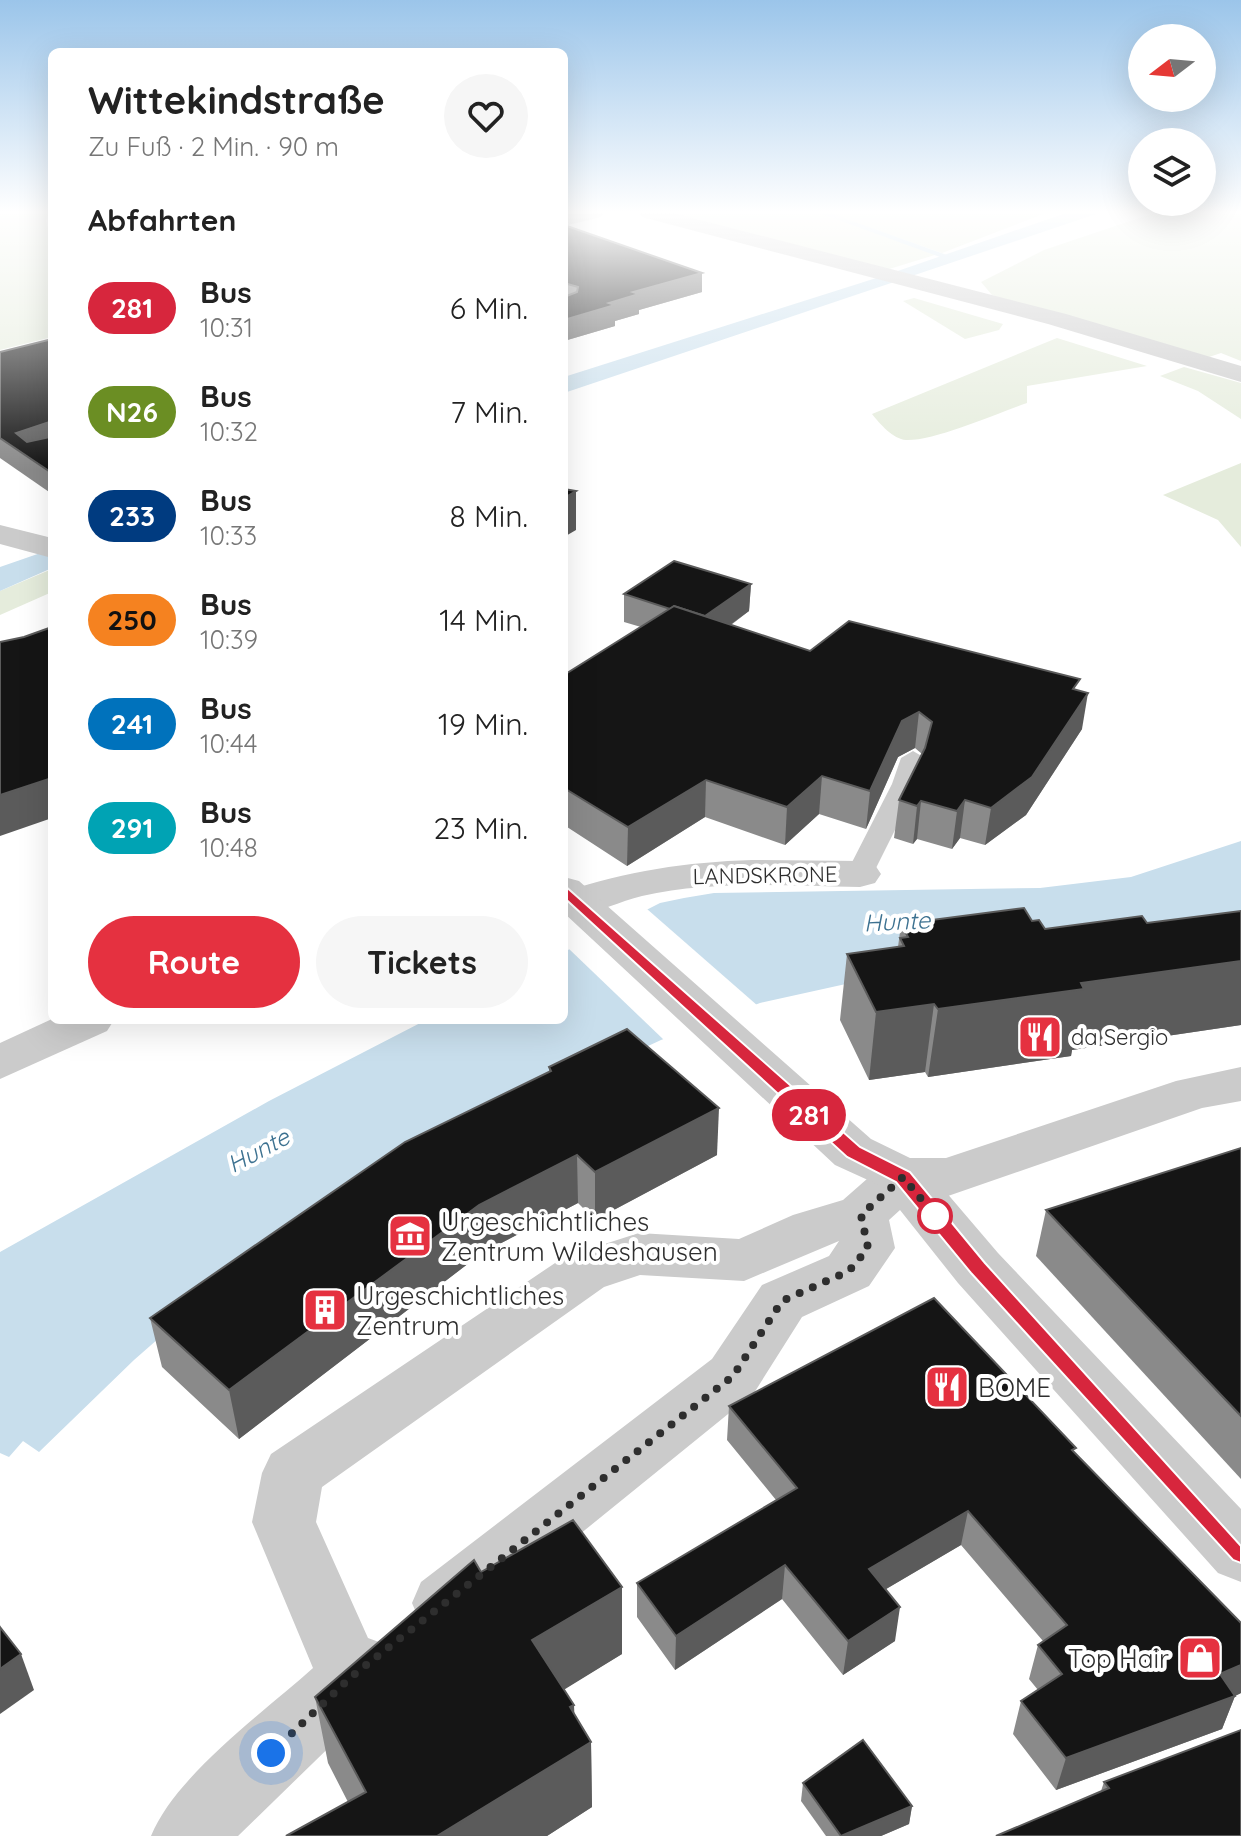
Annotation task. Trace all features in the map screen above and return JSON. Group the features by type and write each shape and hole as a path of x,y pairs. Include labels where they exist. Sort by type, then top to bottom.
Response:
{"street":[{"path":"977,299 1241,374"},
{"path":"8,536 48,547"},
{"name":"LANDSKRONE","path":"583,907 609,889 692,873 860,874"},
{"path":"583,907 853,1152 882,1196 978,1268 1241,1553"},
{"path":"0,1063 82,1024"},
{"path":"351,1677 284,1522 293,1473 584,1272 639,1254 744,1260 882,1196 948,1177 1194,1093 1241,1084"},
{"path":"188,1836 225,1796 351,1677 733,1376 782,1301 849,1271 868,1248 882,1196"}],"lane":[{"path":"860,874 905,784 913,758"}],"green space":[{"path":"0,299 48,299 48,338 0,350"},
{"path":"916,299 1003,324 999,330 965,339 903,301"},
{"path":"1002,299 1241,299 1241,361 1221,353 1203,359"},
{"path":"1057,338 1147,366 1027,386 1027,403 918,439 896,437 872,414"},
{"path":"1184,367 1241,383 1241,419 1198,391 1160,376"},
{"path":"1241,463 1241,547 1218,520 1163,495"},
{"path":"48,571 48,594 0,615 0,591"}],"water":[{"path":"811,299 844,299 568,392 568,376"},
{"path":"48,550 48,570 0,591 0,567"},
{"name":"Hunte","path":"1241,841 1241,940 873,978 760,1003 661,1040 452,1137 207,1296 134,1360 39,1452 23,1441 9,1457 0,1453 0,1252 269,1101 418,1024 568,1024 568,950 660,903 714,893 1040,888 1131,877"}],"pier":[{"path":"647,909 758,1006 664,1040 568,948"}],"building":[{"path":"568,299 623,299 609,303 615,305 568,319"},
{"path":"48,340 48,422 16,433 27,442 48,437 48,470 0,438 0,352"},
{"path":"674,561 751,584 705,616 674,606 670,609 624,594"},
{"path":"674,606 810,651 849,621 1080,679 1073,689 1088,693 1032,777 991,808 965,800 957,811 921,801 917,806 899,800 925,748 932,722 919,712 902,721 870,791 822,776 787,807 706,780 628,827 568,790 568,672"},
{"path":"48,628 48,779 0,795 0,642"},
{"path":"1024,908 1032,921 1039,920 1045,929 1142,916 1147,923 1241,911 1241,961 1081,983 1084,989 938,1009 934,1004 876,1012 847,954 904,946 900,938 908,937 901,924"},
{"path":"627,1029 719,1108 595,1172 577,1155 479,1205 229,1390 150,1318 405,1142 551,1071 549,1067"},
{"path":"1241,1148 1241,1416 1046,1210"},
{"path":"934,1298 1076,1448 1072,1450 1241,1623 1241,1665 1220,1674 1235,1696 1066,1758 1021,1701 1062,1674 1038,1645 1067,1625 968,1511 869,1569 900,1607 848,1641 785,1565 676,1636 637,1583 797,1488 729,1406"},
{"path":"573,1520 622,1587 532,1640 574,1705 570,1707 591,1742 437,1836 286,1836 366,1792 315,1697 474,1560 481,1572"},
{"path":"0,1627 21,1654 0,1669"},
{"path":"1241,1730 1241,1836 996,1836 1109,1788 1104,1782"},
{"path":"863,1740 912,1806 841,1836 803,1783"}],"bus line":[{"name":"281","path":"568,893 776,1086 853,1152 903,1177 978,1268 1241,1553"}],"place":[{"name":"da Sergio","path":"1040,1037"},
{"name":"Urgeschichtliches Zentrum Wildeshausen","path":"410,1236"},
{"name":"Urgeschichtliches Zentrum","path":"325,1310"},
{"name":"BOME","path":"947,1387"},
{"name":"Top Hair","path":"1200,1658"}],"route":[{"path":"271,1753 351,1677 733,1376 782,1301 849,1271 868,1248 861,1215 903,1177 940,1222 935,1216"}]}
